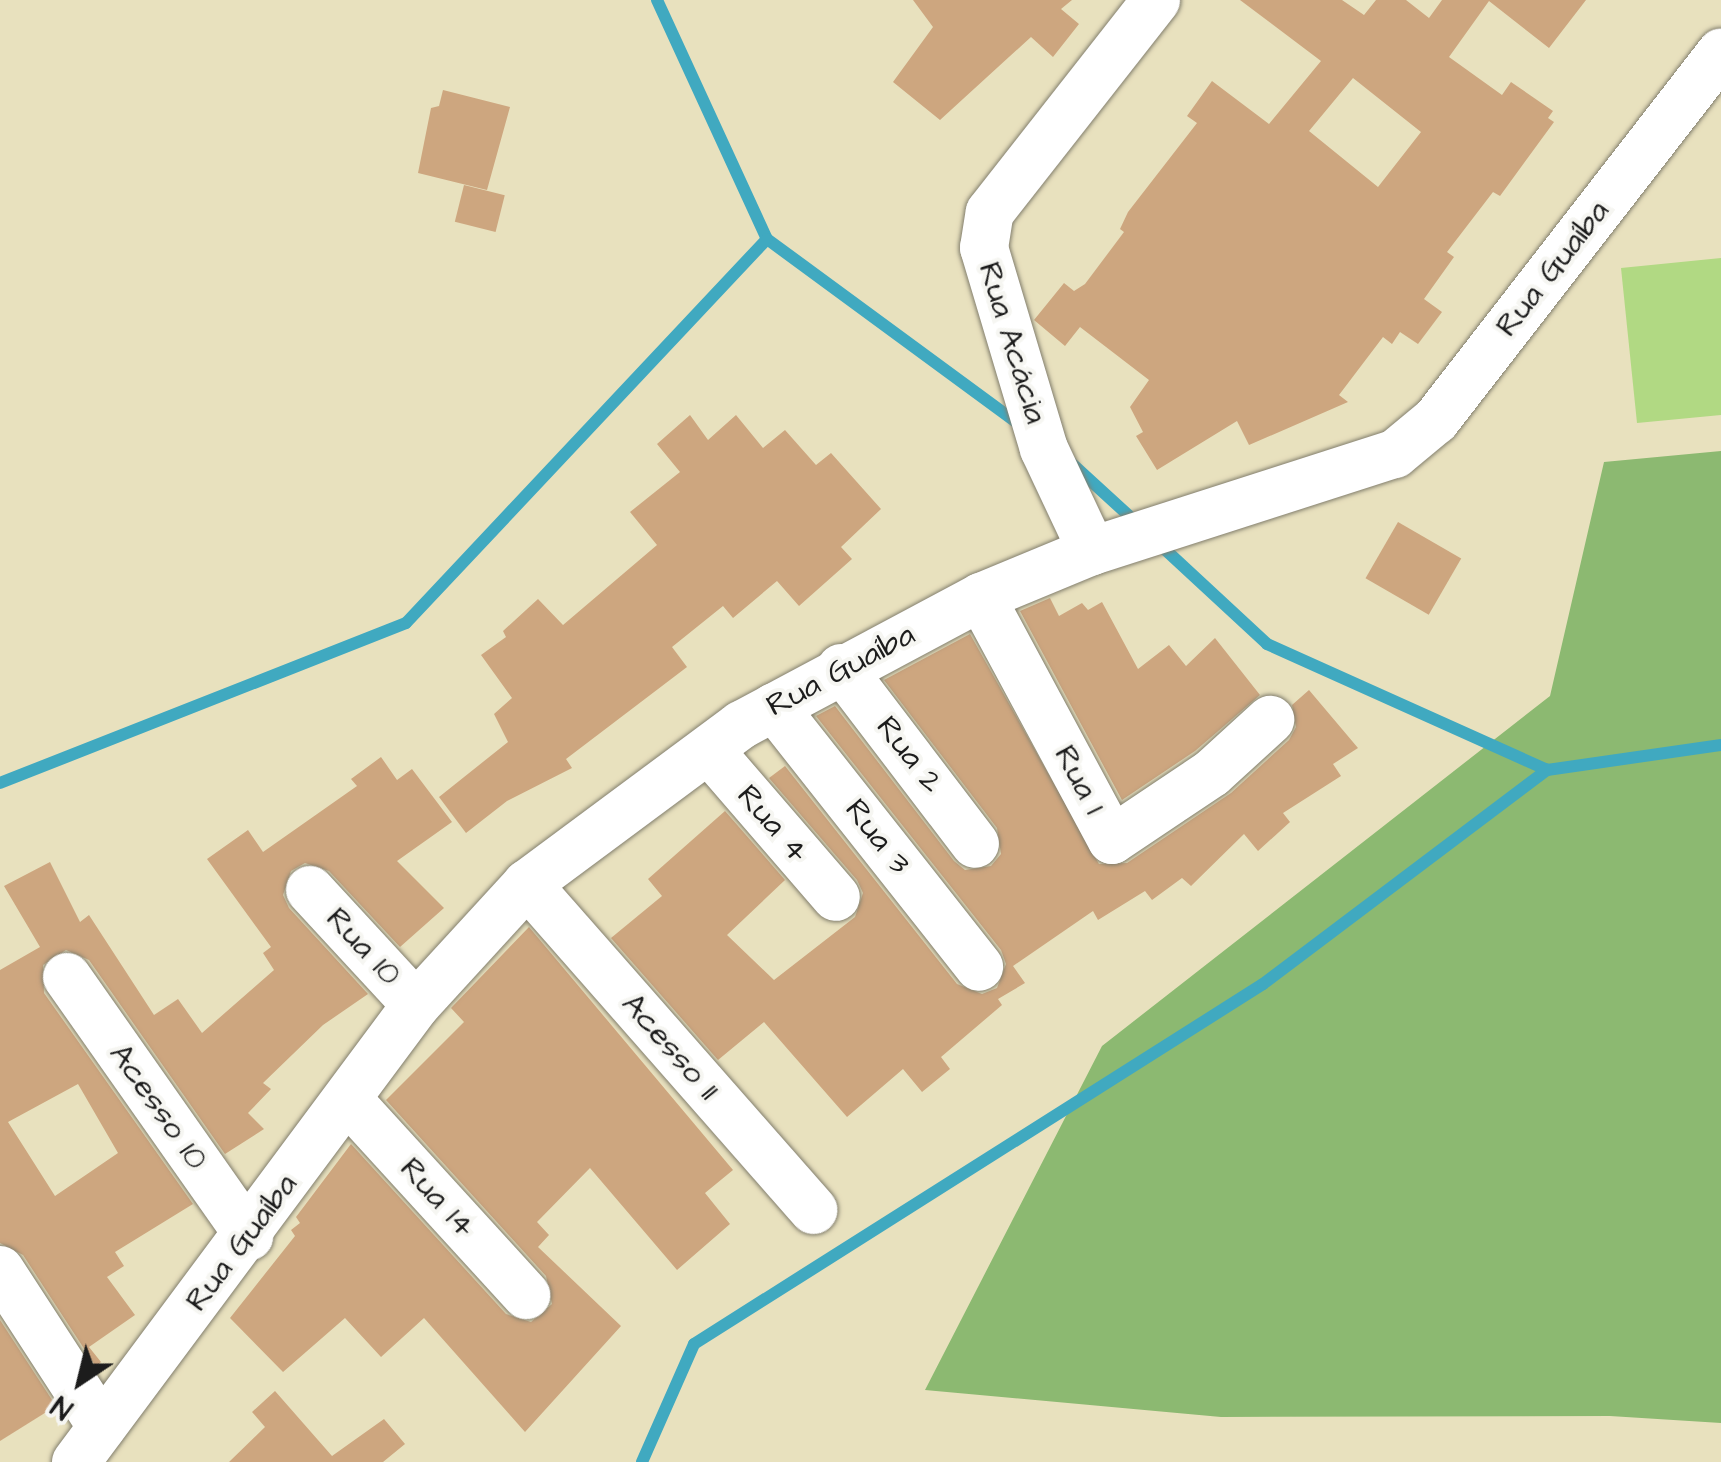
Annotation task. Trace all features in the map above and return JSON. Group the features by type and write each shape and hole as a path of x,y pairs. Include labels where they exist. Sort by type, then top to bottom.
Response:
{"street":[{"name":"Rua Acácia","path":"1092,551 1044,448 984,248 990,212 1156,0"},
{"name":"Rua Guaíba","path":"89,1444 249,1236 416,1005 527,884 774,707 840,668 982,596 1092,551 1394,454 1436,420 1721,52"},
{"name":"Rua 1","path":"982,596 1112,840 1212,773 1270,720"},
{"name":"Rua 2","path":"840,668 975,844"},
{"name":"Rua 3","path":"774,707 980,968"},
{"name":"Rua 4","path":"709,750 836,897"},
{"name":"Acesso 11","path":"527,884 813,1210"},
{"name":"Rua 10","path":"310,890 416,1005"},
{"name":"Acesso 10","path":"67,977 249,1236"},
{"name":"Rua 14","path":"349,1100 526,1295"},
{"path":"0,1270 89,1444"}],"green space":[{"path":"1721,258 1721,415 1637,423 1621,268"},
{"path":"1721,451 1721,1423 1610,1416 1221,1417 925,1390 1102,1046 1550,696 1604,462"}],"building":[{"path":"913,0 1072,0 1061,9 1079,24 1053,57 1031,37 940,120 893,82 933,27"},
{"path":"1240,0 1342,0 1364,15 1376,0 1406,0 1429,18 1442,0 1586,0 1549,48 1489,1 1449,57 1502,95 1511,82 1553,111 1548,118 1554,122 1500,196 1493,192 1447,252 1454,257 1424,299 1442,312 1418,344 1400,332 1392,344 1383,337 1339,395 1348,402 1249,445 1237,421 1157,470 1136,436 1143,432 1130,407 1149,380 1080,327 1065,346 1034,320 1064,283 1074,291 1085,284 1124,232 1120,229 1128,212 1197,123 1187,116 1212,81 1269,124 1321,61","holes":["1353,78 1421,132 1378,187 1309,131"]},
{"path":"443,90 510,107 487,190 418,173 431,108 439,106"},
{"path":"464,185 505,195 496,232 455,222"},
{"path":"690,415 708,440 736,415 763,448 785,430 816,465 831,453 881,509 841,547 852,559 799,606 777,581 733,618 723,606 672,647 687,667 566,759 572,768 507,801 466,833 439,797 508,742 494,714 512,698 481,655 506,637 503,631 538,599 563,625 657,545 630,512 680,472 657,444"},
{"path":"1398,522 1461,558 1429,615 1366,578"},
{"path":"1050,598 1059,616 1082,603 1088,610 1102,602 1138,669 1169,645 1186,666 1215,638 1260,695 1195,751 1122,800 1020,611"},
{"path":"970,634 1099,864 1127,863 1231,793 1289,740 1296,727 1292,705 1309,690 1358,748 1333,764 1341,776 1283,813 1290,822 1258,851 1244,834 1191,886 1182,878 1152,900 1145,891 1098,920 1093,911 1013,966 1025,983 998,999 1002,1005 941,1057 950,1069 922,1092 903,1069 847,1117 764,1022 718,1060 611,938 662,896 648,879 725,811 785,880 727,935 774,980 855,917 863,893 857,880 769,778 785,766 957,984 982,994 997,988 1006,964 1001,950 816,716 835,706 954,861 965,870 991,866 1001,854 997,828 884,680"},
{"path":"381,757 397,780 412,769 452,822 397,861 444,908 400,947 329,871 305,863 291,871 283,895 289,908 368,994 323,1025 263,1083 271,1089 248,1113 264,1129 225,1154 89,960 66,950 43,965 44,993 193,1204 115,1252 124,1266 107,1277 135,1315 89,1347 101,1362 96,1367 23,1255 0,1243 0,970 40,947 4,886 50,862 80,922 89,915 154,1015 178,999 202,1033 274,970 263,953 271,947 207,859 248,830 263,852 357,786 351,779","holes":["78,1084 118,1153 55,1196 8,1122"]},
{"path":"529,927 733,1170 705,1193 730,1224 677,1270 590,1168 537,1222 549,1235 538,1247 621,1326 525,1432 424,1318 381,1357 345,1318 283,1372 230,1318 295,1236 291,1230 300,1223 296,1217 351,1144 506,1314 531,1322 552,1304 546,1276 386,1100 464,1022 451,1008"},
{"path":"0,1320 56,1406 0,1441"},
{"path":"275,1391 332,1456 384,1419 405,1444 383,1462 229,1462 265,1427 252,1412"}],"waterway":[{"path":"657,0 767,239 1020,425"},
{"path":"0,783 406,623 767,239"},
{"path":"1069,461 1139,525"},
{"path":"1157,542 1267,644 1547,770 1721,745"},
{"path":"642,1462 694,1344 1263,984 1547,770"}]}
